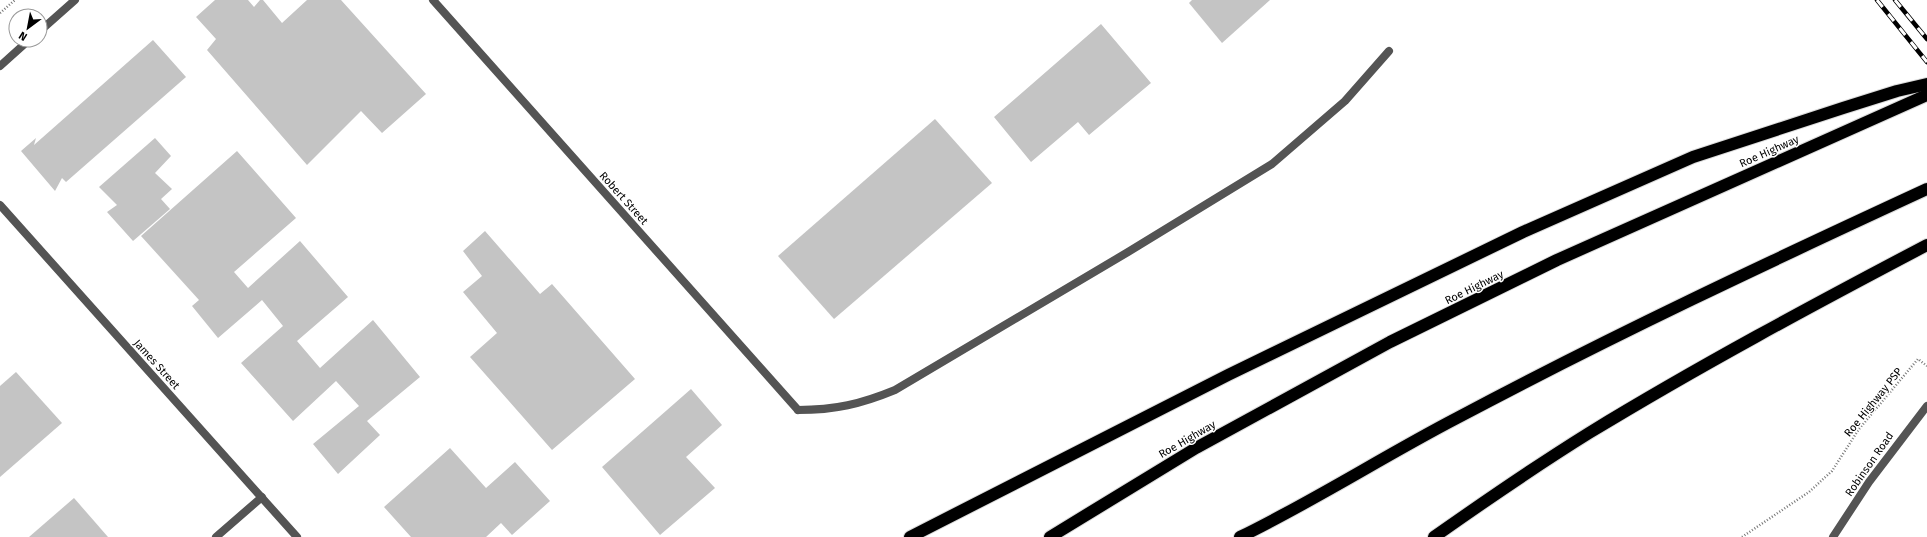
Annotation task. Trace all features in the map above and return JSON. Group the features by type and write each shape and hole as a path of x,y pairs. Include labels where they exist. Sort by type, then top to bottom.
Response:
{"highway":[{"path":"910,537 1242,368 1523,232 1693,157 1897,91 1927,84"},
{"name":"Roe Highway","path":"1050,537 1196,448 1390,342 1557,260 1724,184 1927,95"},
{"path":"1240,537 1456,418 1555,367 1785,255 1927,189"},
{"path":"1434,537 1508,485 1589,433 1722,355 1927,245"},
{"path":"1247,537 1262,526"}],"street":[{"path":"48,23 74,0"},
{"name":"Robert Street","path":"433,0 798,410 822,410 866,402 895,390 1128,252 1272,164 1345,101 1389,51"},
{"path":"0,66 20,48"},
{"name":"James Street","path":"0,205 297,537"},
{"name":"Robinson Road","path":"1833,537 1869,482 1927,406"},
{"path":"216,537 262,497"}],"path":[{"path":"0,13 15,0"},
{"name":"Roe Highway PSP","path":"1742,537 1809,492 1832,471 1859,429 1918,359 1927,366"}],"building":[{"path":"215,0 248,0 254,7 260,0 263,0 282,23 307,0 341,0 426,94 382,133 361,111 307,165 207,50 216,39 196,17"},
{"path":"1192,0 1270,0 1222,43 1189,3"},
{"path":"1101,24 1151,83 1089,135 1078,122 1031,162 994,117"},
{"path":"153,40 186,77 66,182 62,178 55,191 21,151 36,138 34,145"},
{"path":"935,119 992,183 834,319 778,256"},
{"path":"155,138 171,156 155,173 172,189 161,199 170,209 133,241 107,212 117,205 99,187"},
{"path":"237,151 296,218 234,272 248,288 300,241 348,297 297,341 320,368 373,320 420,377 367,421 380,435 338,474 313,444 359,406 336,381 293,421 241,363 283,326 262,300 218,338 192,306 199,300 141,236"},
{"path":"485,231 540,294 552,284 635,379 552,450 470,357 497,333 463,292 482,276 463,251"},
{"path":"16,372 62,423 0,477 0,386"},
{"path":"691,389 722,425 686,457 715,488 660,535 602,467"},
{"path":"450,448 486,488 515,462 550,501 512,535 501,523 486,537 411,537 384,507"},
{"path":"74,498 108,537 29,537"}],"railway":[{"path":"1877,0 1927,62"},
{"path":"1895,0 1927,39"}]}
